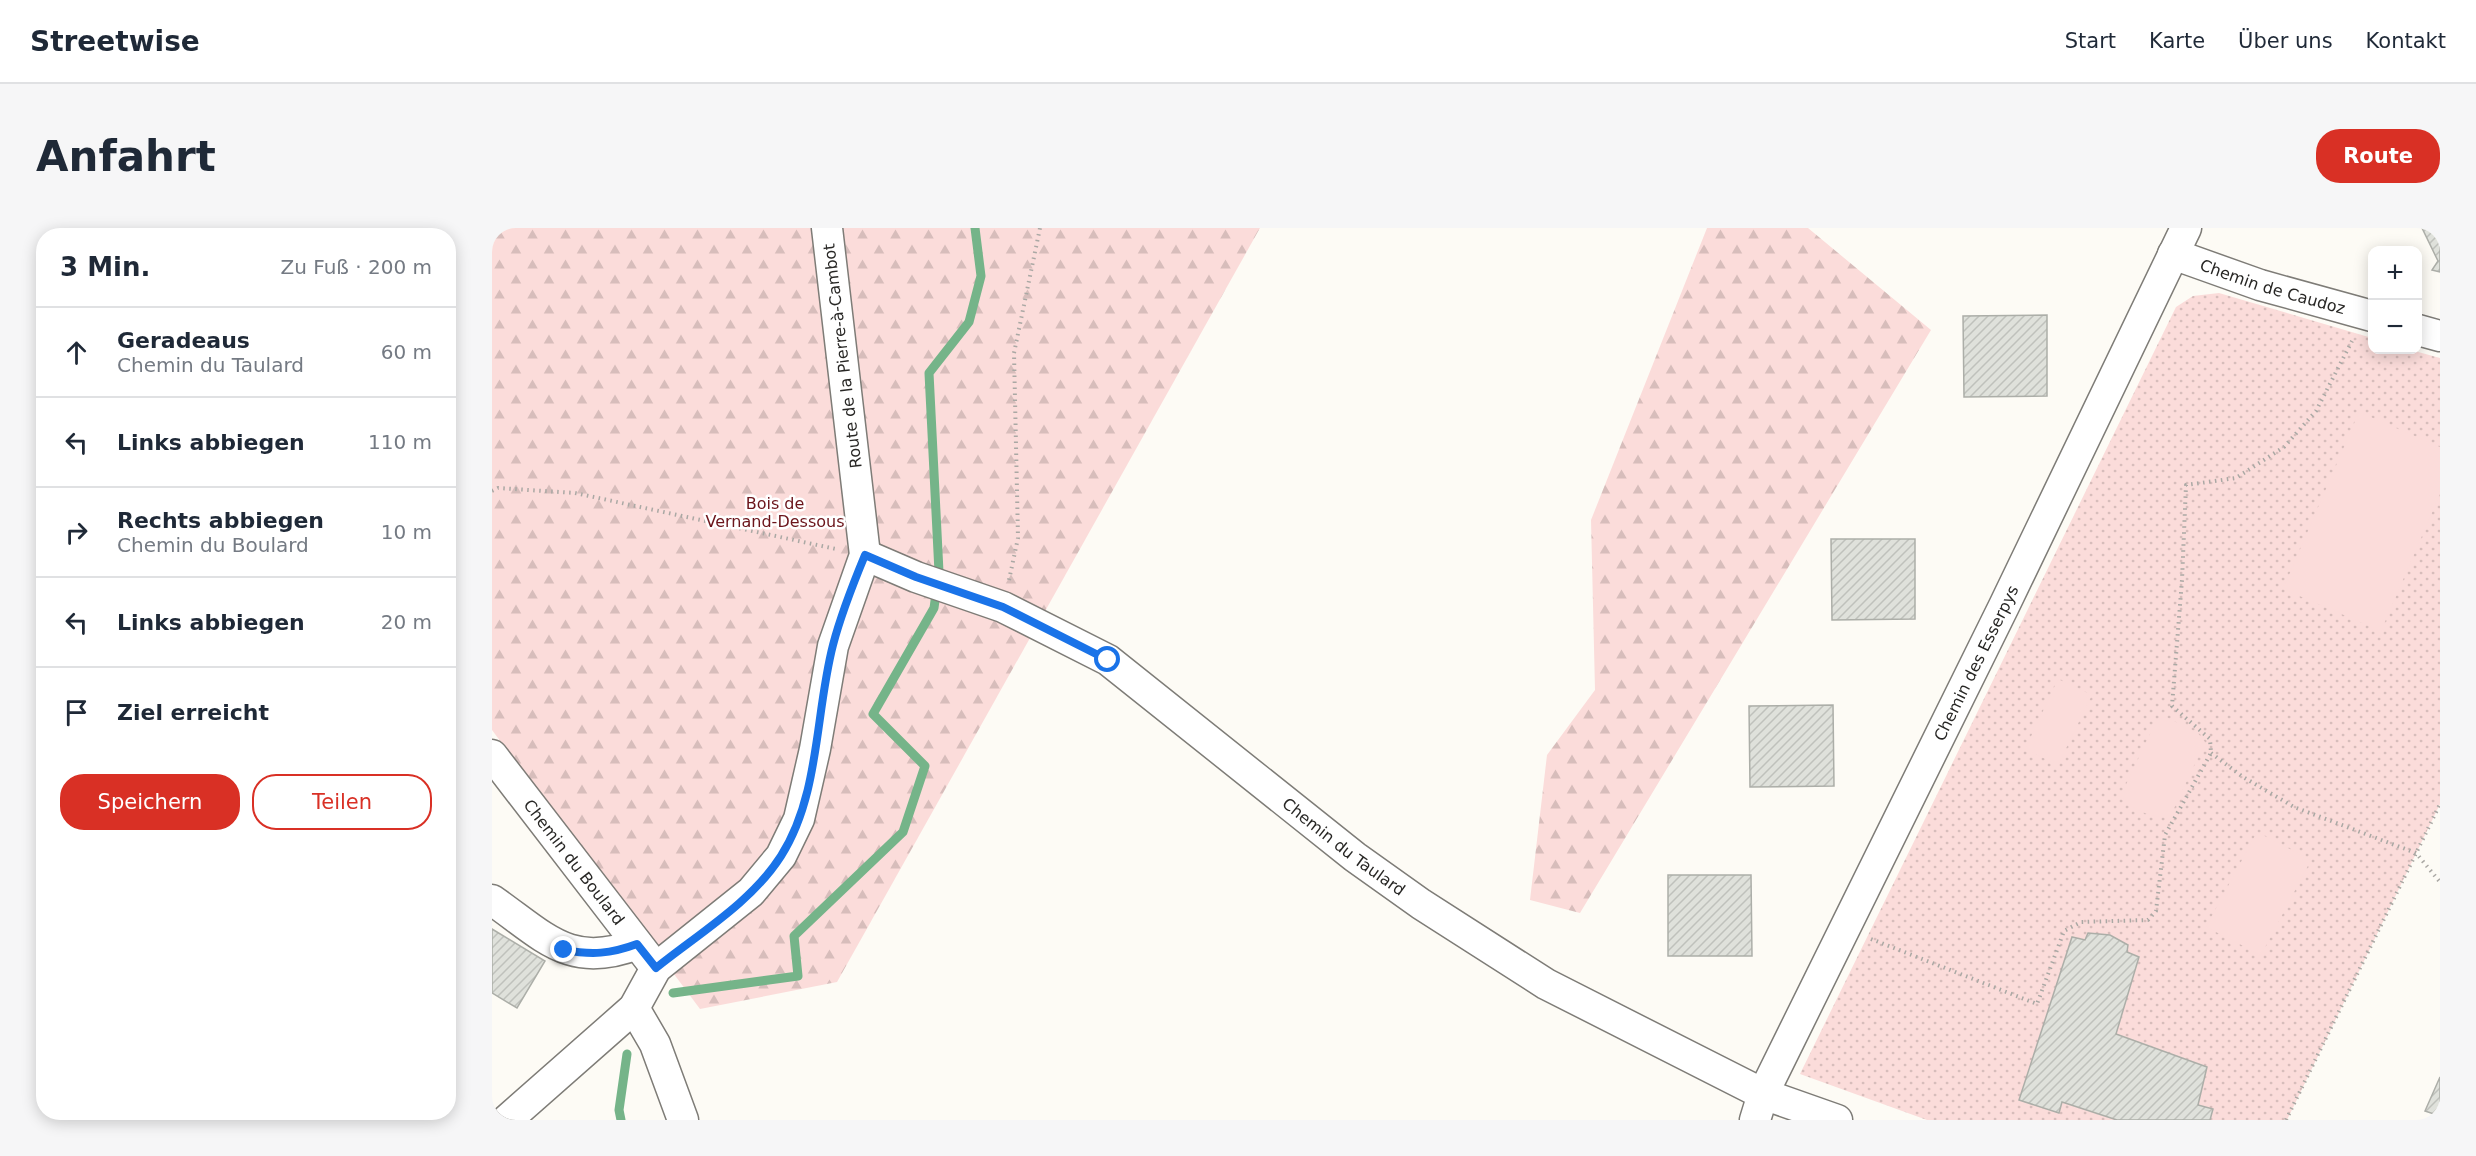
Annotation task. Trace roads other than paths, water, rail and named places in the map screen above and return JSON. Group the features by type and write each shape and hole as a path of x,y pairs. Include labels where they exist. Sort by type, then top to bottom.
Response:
{"street":[{"name":"Route de la Pierre-à-Cambot","path":"827,228 865,555"},
{"name":"Chemin des Esserpys","path":"1759,1107 2186,228"},
{"name":"Chemin de Caudoz","path":"2173,254 2260,285 2368,315"},
{"path":"2422,331 2440,336"},
{"name":"Chemin du Taulard","path":"865,555 916,577 1003,607 1108,660 1355,857 1421,904 1536,978 1759,1107 1837,1120"},
{"path":"507,1120 634,1008 656,968 752,892 781,856 799,819 815,749 833,646 849,594 865,555"},
{"name":"Chemin du Boulard","path":"492,755 656,968"},
{"path":"492,900 564,950 591,955 614,953 637,944"},
{"path":"634,1008 655,1044 683,1120"}],"waterway":[{"path":"673,993 798,976 794,936 903,832 925,766 873,714 934,608 939,572 929,373 969,322 981,276 975,228"},
{"path":"621,1120 619,1110 627,1054"}],"park label":[{"name":"Bois de Vernand-Dessous","path":"775,512"}]}
